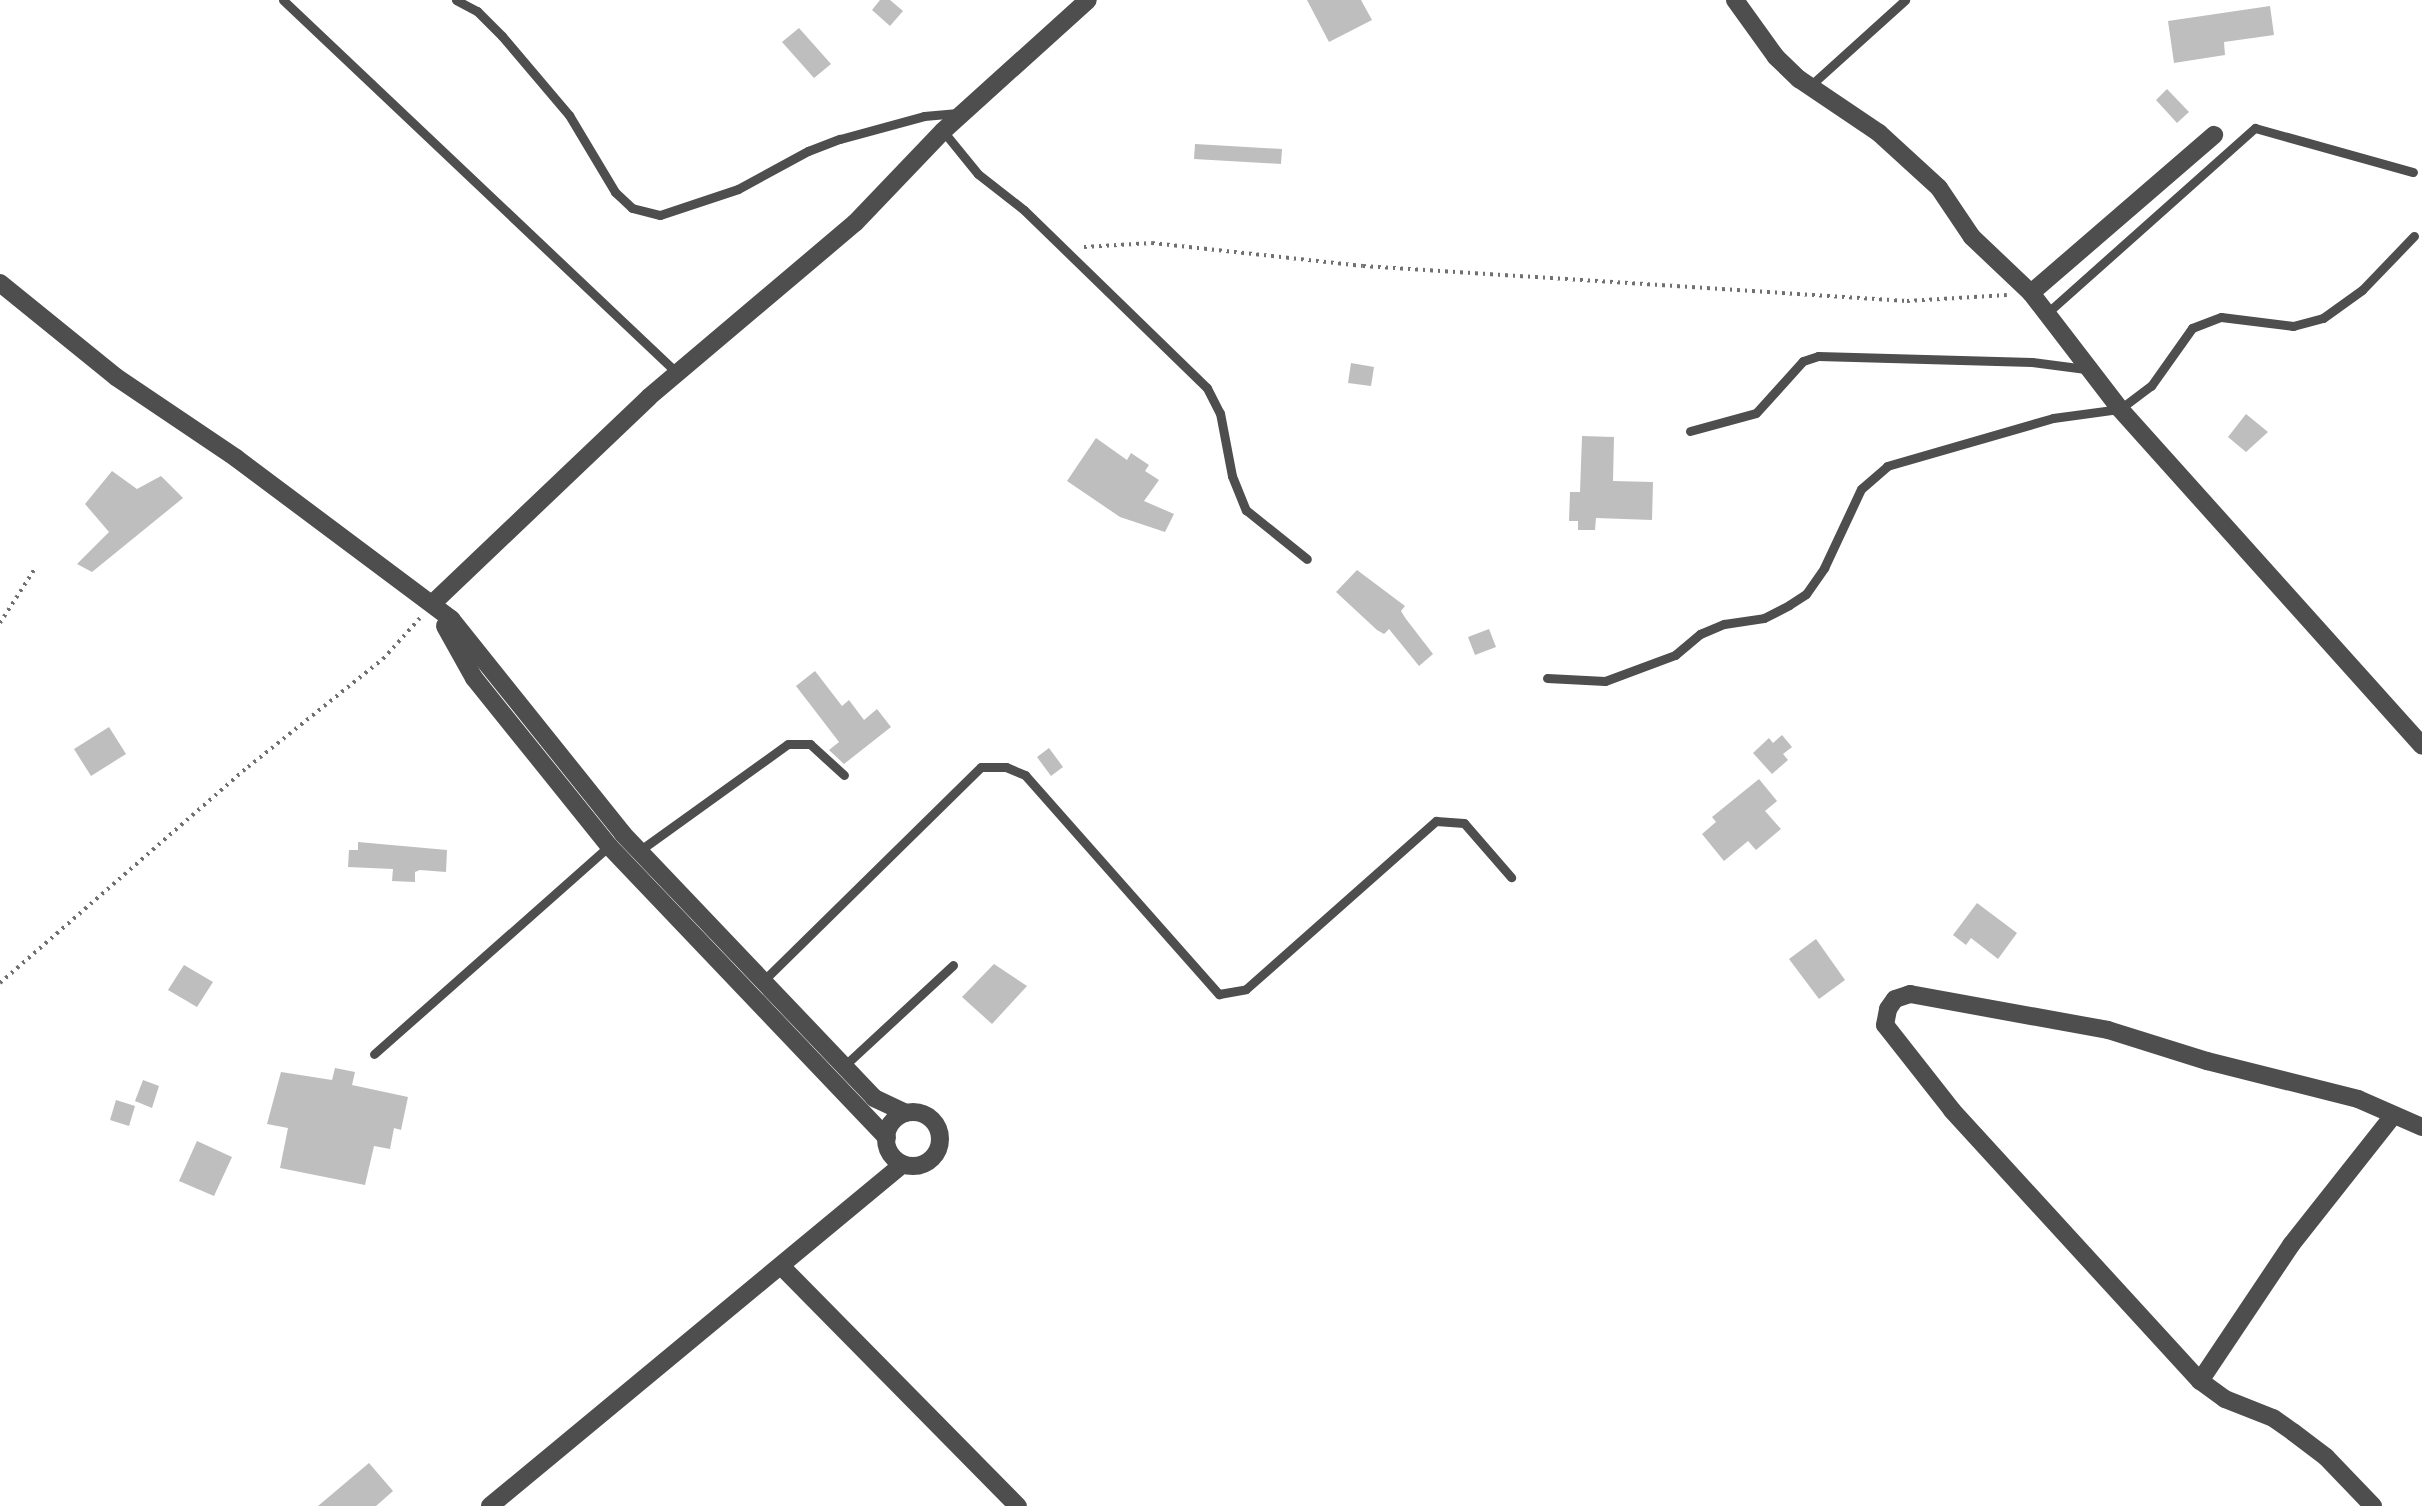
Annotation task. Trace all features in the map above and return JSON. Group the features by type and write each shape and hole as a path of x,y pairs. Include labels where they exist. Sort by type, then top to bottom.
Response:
{"street":[{"path":"433,603 677,373 855,223 943,131 1088,0"},
{"path":"1736,0 1776,57 1810,87 1879,133 1939,188 1986,254 2032,293 2120,409 2422,745"},
{"path":"2032,293 2214,135"},
{"path":"0,283 116,376 452,619 616,840 639,850 763,981 837,1072 887,1138 890,1152 903,1164"},
{"path":"433,603 474,678 616,840 837,1072 874,1098 906,1113"},
{"path":"2373,1506 2326,1457 2293,1432 2263,1413 2225,1399 2200,1380 1952,1110 1885,1026 1895,999 1910,994 2108,1030 2207,1062 2358,1100 2422,1127"},
{"path":"490,1506 903,1164 926,1163 940,1144 933,1120 922,1112 894,1119 887,1138"},
{"path":"2200,1380 2291,1245 2393,1116"},
{"path":"782,1266 1014,1505"}],"lane":[{"path":"284,0 544,252 677,373"},
{"path":"456,0 478,11 569,115 615,192 632,208 660,215 738,189 808,151 840,140 924,116 964,112"},
{"path":"1810,87 1905,0"},
{"path":"2046,314 2255,128 2414,172"},
{"path":"943,131 978,174 1064,248 1207,388 1220,412 1232,476 1246,510 1307,560"},
{"path":"1547,678 1605,682 1675,656 1700,634 1724,624 1764,618 1806,594 1824,568 1860,488 1887,466 2053,418 2120,409 2151,386 2192,328 2221,317 2292,326 2323,318 2362,290 2414,236"},
{"path":"1690,431 1756,412 1803,361 1818,356 2032,362 2088,370"},
{"path":"639,850 788,744 810,744 844,775"},
{"path":"763,981 981,767 1006,767 1025,774 1219,994 1246,989 1436,821 1464,824 1511,876"},
{"path":"374,1054 616,840"},
{"path":"837,1072 953,965"}],"path":[{"path":"1064,248 1152,242 1363,266 1908,302 2032,293"},
{"path":"0,623 36,568"},
{"path":"0,982 248,767 383,659 433,603"}],"building":[{"path":"880,0 890,0 903,11 890,26 872,10"},
{"path":"1307,0 1361,0 1372,20 1329,42"},
{"path":"2270,6 2274,35 2224,42 2225,55 2174,63 2168,21"},
{"path":"799,28 831,64 814,78 782,42"},
{"path":"2167,89 2189,112 2177,123 2156,100"},
{"path":"1195,144 1282,149 1281,164 1194,159"},
{"path":"1351,363 1374,367 1371,386 1348,383"},
{"path":"2246,414 2268,432 2246,452 2228,437"},
{"path":"1582,436 1614,437 1613,481 1653,482 1652,520 1596,518 1595,530 1578,530 1578,521 1569,521 1570,492 1580,492"},
{"path":"1096,438 1127,460 1131,453 1149,465 1145,471 1159,480 1144,501 1174,514 1165,532 1120,517 1067,481"},
{"path":"112,471 137,489 161,476 183,498 92,572 77,564 109,532 85,504"},
{"path":"1357,570 1405,606 1401,611 1433,654 1419,666 1389,629 1384,634 1377,630 1336,592"},
{"path":"1489,629 1496,647 1475,655 1468,637"},
{"path":"815,671 842,706 849,700 864,720 877,709 891,727 844,764 829,750 839,742 796,686"},
{"path":"109,727 126,754 91,776 74,749"},
{"path":"1782,735 1792,747 1783,754 1788,760 1772,774 1753,753 1769,738 1773,743"},
{"path":"1049,748 1063,767 1051,776 1037,757"},
{"path":"1759,779 1777,801 1765,811 1781,829 1756,850 1748,841 1724,861 1702,834 1716,822 1712,817"},
{"path":"358,842 447,850 446,872 420,870 415,872 415,882 392,881 393,869 348,867 349,850 358,850"},
{"path":"1977,903 2017,933 1998,959 1971,938 1966,945 1953,935"},
{"path":"1816,939 1845,980 1819,999 1789,959"},
{"path":"994,964 1027,986 992,1024 962,997"},
{"path":"184,965 213,982 197,1007 168,990"},
{"path":"335,1068 355,1072 352,1085 408,1097 401,1130 394,1128 390,1149 374,1146 365,1185 280,1168 288,1128 267,1124 281,1072 332,1080"},
{"path":"143,1080 159,1086 152,1108 135,1101"},
{"path":"116,1100 135,1106 129,1126 110,1120"},
{"path":"197,1141 232,1157 214,1196 179,1181"},
{"path":"369,1463 393,1491 376,1506 318,1506"}]}
